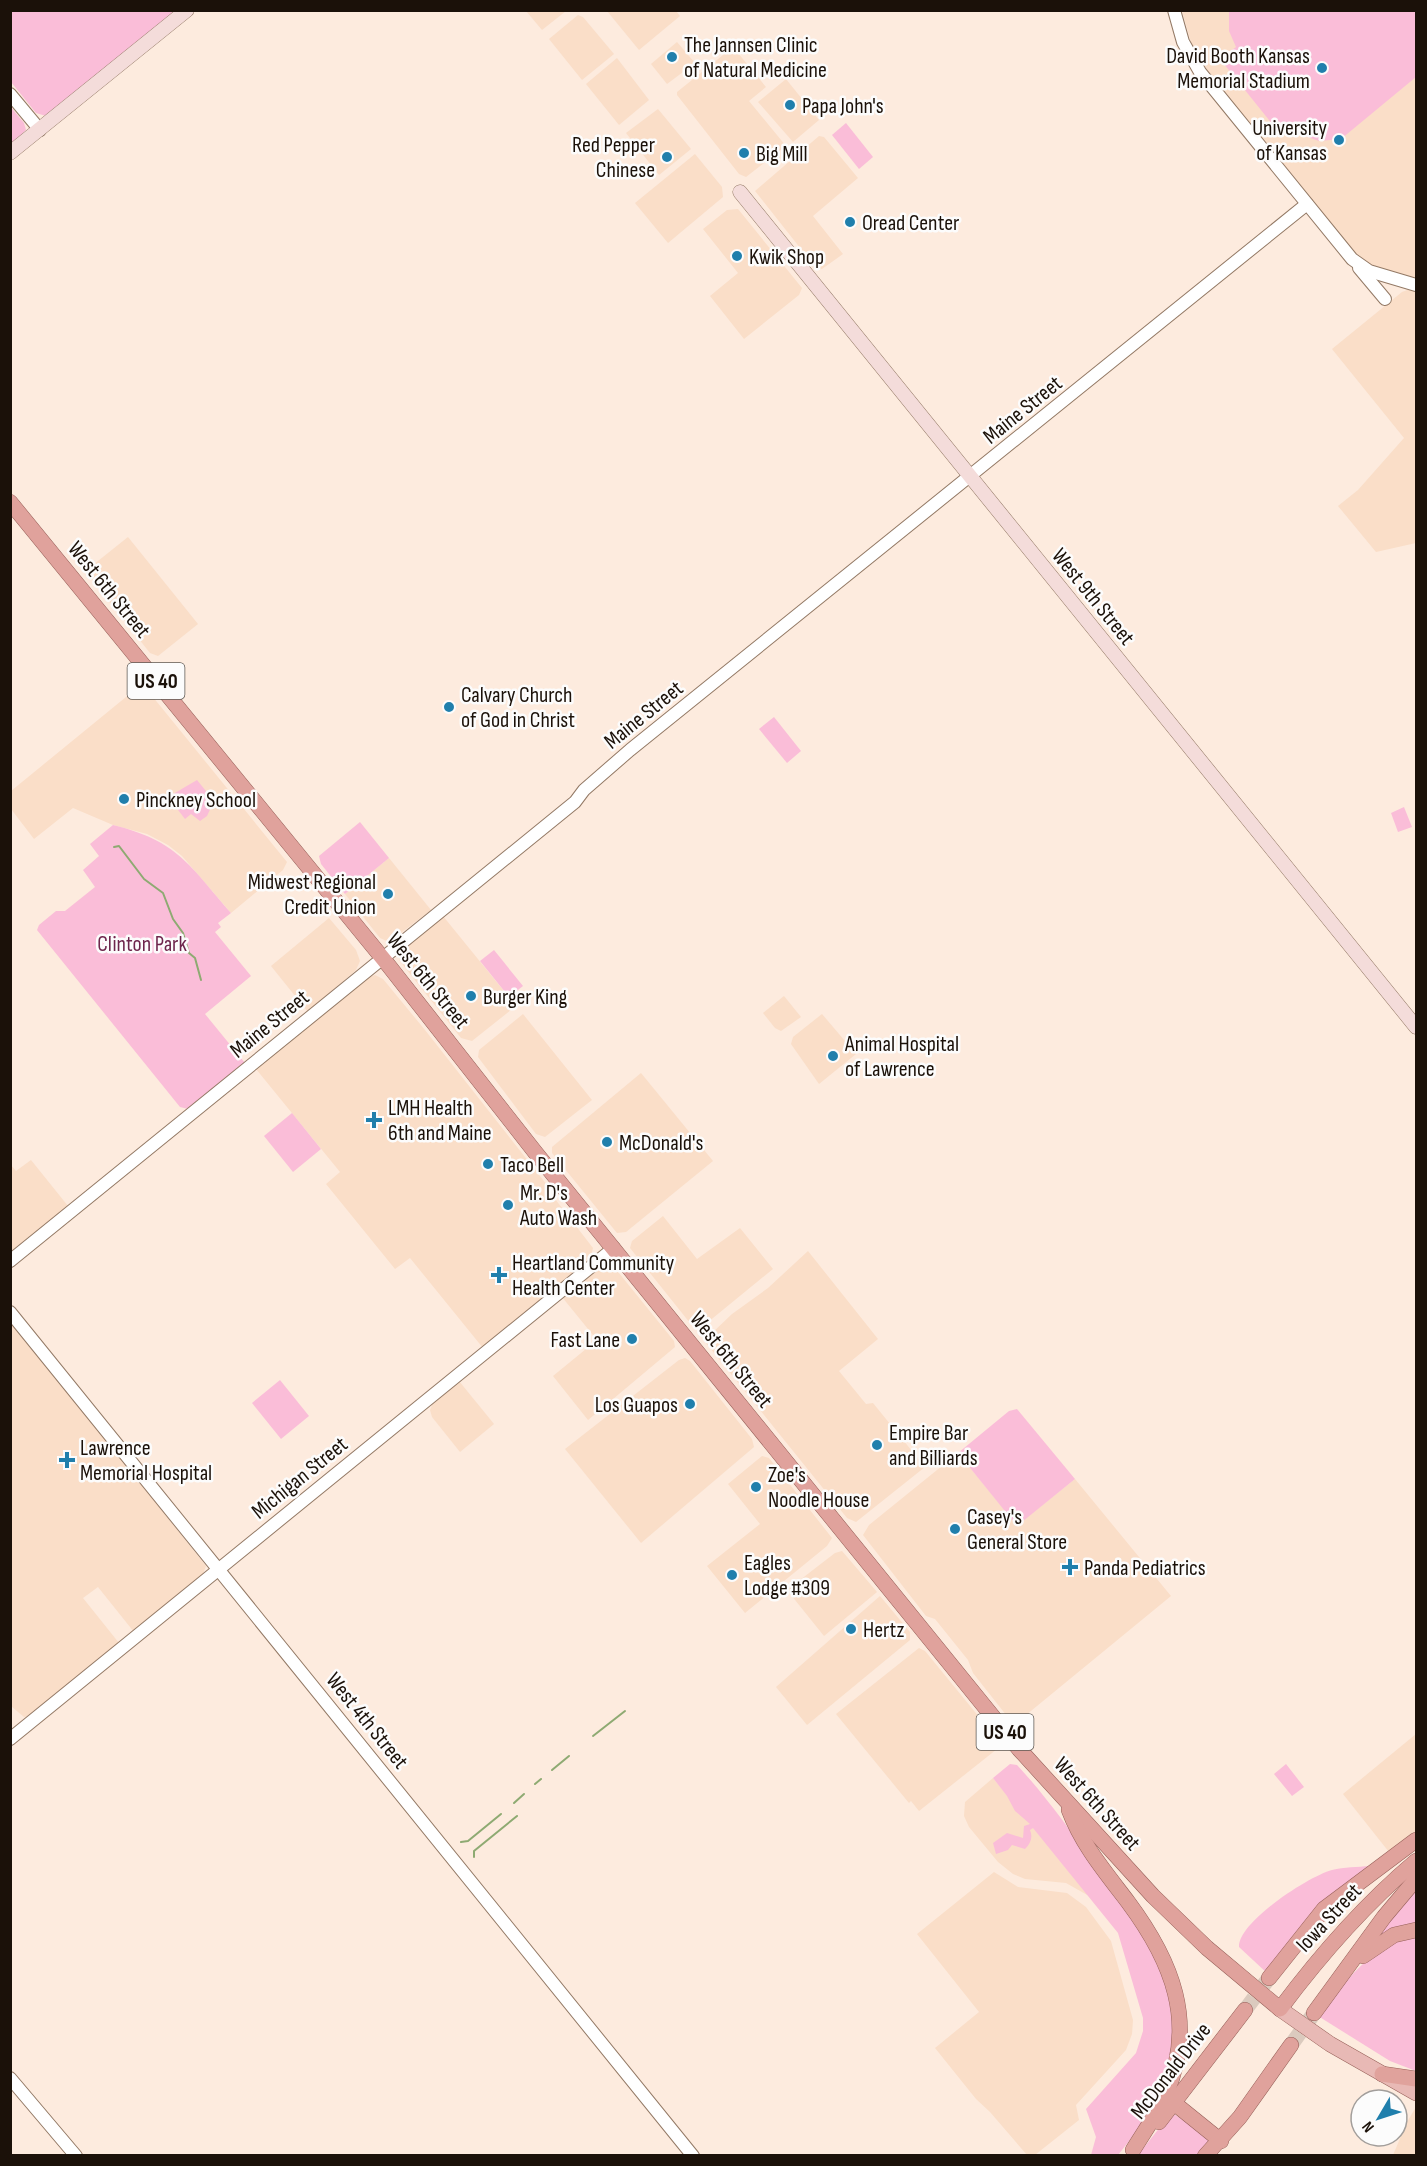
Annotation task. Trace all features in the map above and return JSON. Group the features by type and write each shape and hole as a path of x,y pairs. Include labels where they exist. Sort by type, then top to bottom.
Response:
{"highway":[{"name":"West 6th Street","path":"10,502 382,957 1019,1749 1175,1917 1232,1970 1280,2009"},
{"path":"1066,1802 1079,1836 1154,1940 1170,1972 1178,2004 1179,2043 1174,2072 1157,2111 1131,2153"},
{"path":"1269,1978 1324,1909 1416,1840"},
{"name":"Iowa Street","path":"1280,2009 1333,1941 1373,1900 1416,1862"},
{"path":"1314,2013 1384,1917 1416,1880"},
{"path":"1341,1976 1383,1941 1394,1935 1416,1930"},
{"name":"McDonald Drive","path":"1131,2153 1174,2103 1245,2010"},
{"path":"1205,2156 1221,2141 1292,2046"},
{"path":"1382,2074 1416,2079"},
{"path":"1174,2103 1221,2141"}],"main road":[{"path":"10,153 187,10"},
{"name":"West 9th Street","path":"740,192 1416,1026"},
{"name":"West 6th Street","path":"1280,2009 1330,2044 1416,2093"}],"street":[{"path":"1174,10 1183,42 1200,72 1385,299"},
{"path":"10,94 40,130"},
{"name":"Maine Street","path":"10,1261 575,802 584,790 630,750 1307,204"},
{"path":"1352,259 1369,271 1412,283"},
{"name":"Michigan Street","path":"10,1739 614,1248"},
{"name":"West 4th Street","path":"10,1312 693,2156"},
{"path":"10,2078 75,2156"}],"shaded area":[{"path":"526,11 566,11 542,30"},
{"path":"607,11 676,11 680,16 639,50"},
{"name":"University of Kansas","path":"1182,11 1416,11 1416,279 1377,268 1359,260 1205,73 1192,46"},
{"path":"578,15 583,17 614,54 582,80 549,39"},
{"path":"677,42 695,63 667,84 651,64"},
{"path":"733,47 766,87 749,101 786,146 746,177 739,174 677,95 677,92"},
{"path":"617,58 649,100 619,125 586,84"},
{"path":"786,79 819,120 793,142 758,102"},
{"path":"658,109 691,149 659,175 626,133"},
{"path":"819,136 824,137 858,178 813,216 843,254 822,269 816,268 755,191"},
{"path":"695,154 722,187 723,197 668,243 635,203"},
{"path":"738,209 802,288 799,295 744,339 710,296 738,273 703,229 727,210"},
{"path":"1410,289 1416,291 1416,543 1376,552 1338,506 1358,490 1404,438 1332,349 1402,292"},
{"path":"128,537 198,624 158,656 150,653 88,575 93,565"},
{"name":"Pinckney School","path":"144,686 287,862 283,870 231,913 182,856 168,845 147,834 113,825 73,808 34,839 11,809 11,791 137,688"},
{"path":"389,858 431,910 389,942 380,938 345,894"},
{"path":"443,916 516,1006 472,1041 461,1038 399,960 400,952"},
{"path":"329,918 356,950 360,961 356,970 308,1012 271,966"},
{"path":"375,975 383,979 425,1030 551,1190 552,1195 593,1248 590,1260 483,1348 410,1258 395,1269 326,1184 340,1172 256,1069 369,977"},
{"path":"784,996 801,1017 781,1031 775,1028 763,1013"},
{"path":"523,1014 592,1100 545,1137 536,1134 478,1057 479,1050"},
{"path":"822,1014 856,1054 819,1084 791,1044 793,1037"},
{"path":"641,1073 713,1161 626,1232 617,1233 552,1153 552,1147"},
{"path":"31,1160 68,1206 11,1252 10,1164 16,1171"},
{"path":"663,1216 697,1259 740,1228 773,1269 702,1327 694,1328 630,1248 632,1241"},
{"path":"808,1251 878,1339 839,1371 866,1404 873,1403 925,1467 856,1522 847,1518 706,1343 711,1334 732,1314 768,1288"},
{"path":"604,1264 614,1267 674,1341 675,1347 588,1420 553,1376 597,1340 562,1297"},
{"name":"Lawrence Memorial Hospital","path":"11,1321 206,1566 203,1574 134,1632 98,1587 83,1598 119,1643 30,1716 24,1717 11,1706"},
{"path":"685,1358 690,1361 752,1439 754,1447 641,1543 565,1449 679,1360"},
{"path":"459,1381 494,1424 460,1452 432,1417 430,1410 433,1403"},
{"path":"958,1453 1017,1525 1075,1479 1171,1596 1014,1725 973,1673 968,1660 935,1619 926,1616 863,1535 869,1525"},
{"path":"762,1456 769,1458 832,1538 827,1546 745,1613 707,1566 760,1524 728,1484"},
{"path":"842,1551 877,1592 824,1636 787,1590 835,1553"},
{"path":"880,1596 910,1632 910,1640 807,1725 776,1687"},
{"path":"919,1648 925,1651 1002,1745 919,1811 911,1801 909,1803 836,1714"},
{"path":"1416,1734 1416,1835 1389,1852 1343,1794"},
{"path":"993,1778 1089,1896 1066,1883 1025,1879 1013,1874 998,1862 969,1827 964,1816 965,1802"},
{"path":"994,1872 1018,1887 1067,1893 1086,1907 1111,1941 1133,2020 1132,2034 1126,2050 1076,2105 1079,2120 1035,2155 1027,2155 976,2099 935,2048 979,2012 917,1934"},
{"path":"1416,2107 1416,2155 1393,2155 1396,2148 1409,2148 1409,2119"}],"green space":[{"path":"10,11 178,11 46,116 36,113 11,82"},
{"name":"David Booth Kansas Memorial Stadium","path":"1229,11 1416,11 1416,77 1341,139 1319,141 1273,125 1220,59 1236,47 1229,31"},
{"path":"10,106 24,123 26,130 10,146"},
{"path":"846,123 873,157 859,169 832,135"},
{"path":"774,717 801,751 787,763 759,729"},
{"path":"197,780 214,801 207,816 200,821 191,814 185,819 168,797"},
{"path":"1404,807 1412,827 1398,832 1391,813"},
{"path":"360,822 389,858 345,894 321,864 319,856"},
{"name":"Clinton Park","path":"113,825 135,831 168,847 192,868 231,913 218,923 221,927 215,932 251,976 205,1014 245,1063 188,1109 180,1107 37,930 39,925 56,911 65,911 95,887 83,870 99,856 90,844"},
{"path":"494,950 523,986 509,997 480,961"},
{"path":"292,1113 321,1149 293,1172 264,1136"},
{"path":"280,1380 309,1416 281,1439 252,1403"},
{"path":"1017,1409 1075,1479 1017,1526 958,1453 1009,1411"},
{"path":"1010,1764 1017,1765 1037,1788 1128,1906 1154,1953 1166,1984 1171,2013 1172,2042 1167,2070 1156,2098 1140,2126 1118,2155 1091,2155 1096,2137 1086,2109 1136,2053 1143,2031 1143,2018 1118,1933 1033,1828 1030,1830 1030,1842 1025,1849 1012,1845 1008,1850 996,1854 993,1843 1007,1833 1023,1838 1024,1826 1030,1824 1015,1811 993,1778"},
{"path":"1286,1764 1304,1787 1292,1796 1274,1774"},
{"path":"1369,1866 1319,1905 1268,1974 1239,1947 1250,1925 1292,1890 1332,1870"},
{"path":"1416,1889 1416,1927 1374,1940"},
{"path":"1416,1938 1416,2071 1390,2061 1318,2016 1360,1966 1386,1947"},
{"path":"1174,2114 1208,2137 1210,2143 1197,2155 1137,2156 1169,2116"}],"waterway":[{"path":"114,847 119,846 144,879 163,893 173,919 183,933 189,953 195,958 201,980"},
{"path":"593,1736 625,1711"},
{"path":"552,1770 569,1756"},
{"path":"535,1784 541,1779"},
{"path":"514,1803 524,1794"},
{"path":"461,1842 468,1841 501,1814"},
{"path":"474,1857 474,1851 517,1816"}],"tunnel":[{"path":"1245,2010 1269,1978"},
{"path":"1291,2045 1312,2016"}],"place":[{"name":"The Jannsen Clinic of Natural Medicine","path":"672,57"},
{"name":"David Booth Kansas Memorial Stadium","path":"1322,68"},
{"name":"Papa John's","path":"790,105"},
{"name":"University of Kansas","path":"1339,140"},
{"name":"Big Mill","path":"744,153"},
{"name":"Red Pepper Chinese","path":"667,157"},
{"name":"Oread Center","path":"850,222"},
{"name":"Kwik Shop","path":"737,256"},
{"name":"Calvary Church of God in Christ","path":"449,707"},
{"name":"Pinckney School","path":"124,799"},
{"name":"Midwest Regional Credit Union","path":"388,894"},
{"name":"Burger King","path":"471,996"},
{"name":"Animal Hospital of Lawrence","path":"833,1056"},
{"name":"LMH Health 6th and Maine","path":"374,1120"},
{"name":"McDonald's","path":"607,1142"},
{"name":"Taco Bell","path":"488,1164"},
{"name":"Mr. D's Auto Wash","path":"508,1205"},
{"name":"Heartland Community Health Center","path":"499,1275"},
{"name":"Fast Lane","path":"632,1339"},
{"name":"Los Guapos","path":"690,1404"},
{"name":"Empire Bar and Billiards","path":"877,1445"},
{"name":"Lawrence Memorial Hospital","path":"67,1460"},
{"name":"Zoe's Noodle House","path":"756,1487"},
{"name":"Casey's General Store","path":"955,1529"},
{"name":"Panda Pediatrics","path":"1070,1567"},
{"name":"Eagles Lodge #309","path":"732,1575"},
{"name":"Hertz","path":"851,1629"}]}
